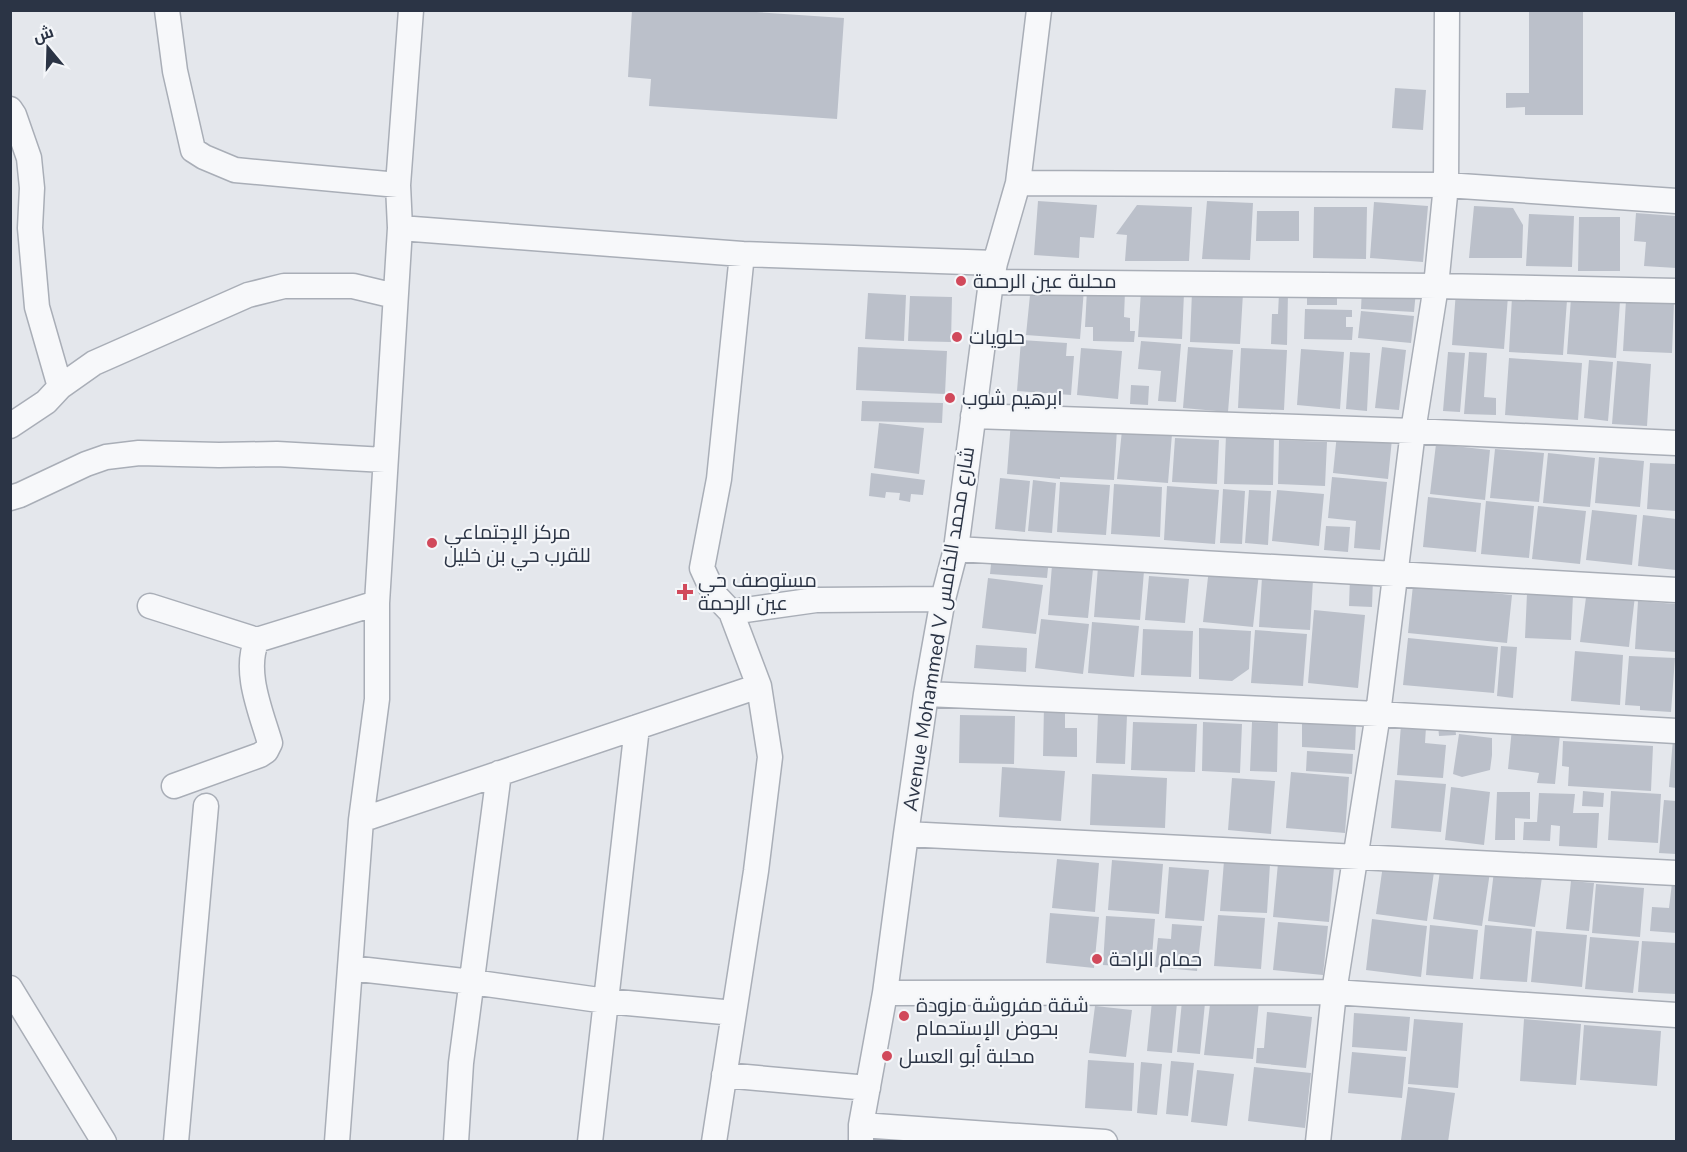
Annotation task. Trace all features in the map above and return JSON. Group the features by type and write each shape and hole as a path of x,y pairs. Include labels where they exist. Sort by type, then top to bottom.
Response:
{"street":[{"path":"167,10 175,71 193,150 235,170 398,185"},
{"path":"337,1142 361,820 377,699 377,603 400,228 398,185 411,10"},
{"name":"Avenue Mohammed V شارع محمد الخامس","path":"861,1133 885,993 926,694 943,599 956,549 993,273 1018,183 1039,10"},
{"path":"1318,1142 1334,992 1378,714 1413,431 1436,286 1446,186 1447,10"},
{"path":"10,109 29,158 32,188 30,228 37,307 60,387"},
{"path":"1018,183 1446,186 1677,201"},
{"path":"400,228 993,273 1677,291"},
{"path":"714,1142 756,871 770,757 759,686 731,612 714,594 702,568 719,479 742,254"},
{"path":"10,426 46,402 60,387 94,363 248,295 284,286 319,285 353,286 395,296"},
{"path":"973,416 1413,431 1677,443"},
{"path":"10,498 106,457 139,453 277,454 385,460"},
{"path":"956,549 1677,590"},
{"path":"731,612 816,600 943,599"},
{"path":"150,606 257,640 377,603"},
{"path":"174,786 266,751 270,743 253,686 252,650 257,640"},
{"path":"361,820 759,686"},
{"path":"926,694 1378,714 1677,731"},
{"path":"590,1142 637,727"},
{"path":"456,1142 461,1063 499,773"},
{"path":"176,1142 206,806"},
{"path":"906,834 1677,873"},
{"path":"350,968 606,1001 734,1013"},
{"path":"10,988 104,1142"},
{"path":"885,993 1334,992 1677,1015"},
{"path":"724,1075 868,1088"},
{"path":"861,1133 1106,1142"}],"building":[{"path":"632,10 725,10 844,18 837,119 649,106 651,79 628,77"},
{"path":"1529,10 1583,10 1583,115 1525,115 1525,107 1506,108 1506,93 1529,93"},
{"path":"1395,88 1426,90 1423,130 1392,128"},
{"path":"1038,201 1097,205 1094,238 1080,237 1079,258 1034,255"},
{"path":"1207,201 1253,203 1250,260 1202,259"},
{"path":"1374,202 1428,206 1423,262 1370,258"},
{"path":"1137,205 1192,207 1189,261 1125,261 1127,235 1116,234"},
{"path":"1474,206 1513,208 1523,225 1522,258 1469,258"},
{"path":"1314,207 1367,207 1366,259 1313,258"},
{"path":"1257,211 1299,211 1299,241 1256,241"},
{"path":"1636,213 1676,216 1676,268 1644,266 1646,242 1634,241"},
{"path":"1529,214 1574,216 1572,267 1526,266"},
{"path":"1579,217 1620,217 1620,271 1578,271"},
{"path":"1031,285 1084,289 1080,339 1026,335"},
{"path":"1307,288 1345,297 1337,297 1337,305 1307,305"},
{"path":"1362,288 1416,291 1414,312 1361,309"},
{"path":"1087,290 1125,291 1124,317 1130,318 1130,331 1135,331 1134,342 1093,341 1093,327 1085,327"},
{"path":"1141,291 1184,293 1182,339 1138,337"},
{"path":"1192,291 1243,293 1240,344 1190,342"},
{"path":"1456,291 1508,296 1504,349 1452,345"},
{"path":"1288,292 1287,345 1271,344 1272,314 1278,314 1279,293"},
{"path":"868,293 906,295 904,341 865,339"},
{"path":"910,296 952,297 951,342 908,341"},
{"path":"1512,297 1567,300 1563,355 1509,352"},
{"path":"1571,298 1620,301 1616,358 1567,354"},
{"path":"1626,300 1674,302 1672,353 1623,351"},
{"path":"1305,309 1352,310 1352,317 1346,317 1346,327 1353,327 1352,340 1304,339"},
{"path":"1361,311 1414,316 1411,343 1358,338"},
{"path":"1021,340 1067,343 1066,356 1074,356 1071,395 1017,391"},
{"path":"1141,341 1181,344 1176,402 1158,401 1161,371 1138,369"},
{"path":"858,347 947,351 945,394 856,390"},
{"path":"1188,347 1233,350 1228,412 1183,408"},
{"path":"1382,347 1406,350 1399,410 1375,408"},
{"path":"1081,348 1122,351 1118,399 1077,395"},
{"path":"1241,348 1287,350 1284,410 1238,408"},
{"path":"1301,349 1344,352 1340,409 1297,405"},
{"path":"1350,352 1370,353 1367,411 1346,409"},
{"path":"1448,352 1465,353 1460,412 1443,411"},
{"path":"1469,352 1487,353 1484,397 1496,398 1496,415 1464,414"},
{"path":"1509,358 1582,363 1578,420 1505,415"},
{"path":"1589,360 1613,362 1608,421 1584,418"},
{"path":"1617,361 1651,364 1647,426 1612,424"},
{"path":"1131,385 1149,386 1148,405 1130,404"},
{"path":"862,401 943,403 942,423 861,421"},
{"path":"1011,421 1117,429 1114,480 1060,477 1060,479 1007,474"},
{"path":"879,423 924,428 919,474 874,468"},
{"path":"1122,430 1172,434 1168,483 1117,479"},
{"path":"1337,434 1392,439 1388,479 1333,473"},
{"path":"1226,435 1274,436 1273,485 1224,484"},
{"path":"1175,438 1219,440 1217,484 1172,482"},
{"path":"1279,440 1327,442 1325,486 1278,484"},
{"path":"1436,444 1490,450 1485,500 1430,494"},
{"path":"1495,449 1544,453 1539,502 1490,498"},
{"path":"1548,453 1595,458 1590,507 1543,503"},
{"path":"1599,457 1644,461 1640,507 1595,503"},
{"path":"1650,463 1676,464 1676,511 1647,509"},
{"path":"871,473 925,480 923,495 911,494 910,502 899,500 900,493 886,492 885,498 869,496"},
{"path":"1332,477 1387,482 1380,550 1354,548 1356,521 1328,518"},
{"path":"1000,478 1030,481 1025,532 995,529"},
{"path":"1033,480 1056,483 1052,533 1028,531"},
{"path":"1060,482 1110,485 1106,535 1057,532"},
{"path":"1114,484 1162,487 1160,537 1111,534"},
{"path":"1167,486 1219,490 1215,544 1164,540"},
{"path":"1223,489 1245,491 1242,544 1220,543"},
{"path":"1249,490 1271,491 1268,545 1245,543"},
{"path":"1277,490 1324,494 1319,546 1272,541"},
{"path":"1428,497 1481,503 1476,552 1423,547"},
{"path":"1486,501 1534,506 1529,558 1481,554"},
{"path":"1538,506 1586,511 1580,564 1532,559"},
{"path":"1592,510 1637,515 1632,565 1586,560"},
{"path":"1643,515 1676,519 1676,570 1638,566"},
{"path":"1326,526 1350,527 1348,552 1324,550"},
{"path":"992,554 1049,558 1047,578 990,574"},
{"path":"1052,565 1093,569 1088,618 1048,615"},
{"path":"1098,567 1144,571 1140,620 1094,617"},
{"path":"1209,568 1259,573 1253,627 1203,622"},
{"path":"1149,576 1189,579 1185,623 1145,620"},
{"path":"1262,577 1313,580 1310,630 1259,627"},
{"path":"1350,577 1373,578 1372,607 1349,606"},
{"path":"988,578 1043,585 1036,634 982,628"},
{"path":"1413,585 1512,595 1507,643 1408,633"},
{"path":"1587,590 1635,596 1629,647 1580,642"},
{"path":"1527,593 1573,595 1571,640 1525,638"},
{"path":"1638,601 1676,604 1676,652 1635,649"},
{"path":"1314,610 1365,615 1358,688 1308,683"},
{"path":"1041,619 1089,624 1083,674 1035,668"},
{"path":"1092,622 1139,626 1134,677 1088,673"},
{"path":"1199,628 1251,631 1249,669 1232,681 1199,679"},
{"path":"1143,629 1193,631 1191,677 1141,675"},
{"path":"1255,630 1307,634 1303,686 1251,683"},
{"path":"1408,638 1498,647 1494,693 1403,685"},
{"path":"976,645 1027,648 1026,672 974,668"},
{"path":"1501,646 1517,647 1513,698 1497,696"},
{"path":"1575,651 1623,655 1620,705 1571,701"},
{"path":"1629,656 1675,658 1671,712 1640,710 1640,706 1625,705"},
{"path":"1044,705 1065,706 1065,728 1077,728 1077,757 1043,756"},
{"path":"1098,713 1127,715 1125,764 1096,763"},
{"path":"960,715 1015,716 1014,764 959,763"},
{"path":"1133,722 1197,724 1195,772 1131,770"},
{"path":"1203,722 1242,724 1240,773 1202,771"},
{"path":"1252,722 1278,723 1277,772 1250,771"},
{"path":"1302,722 1356,724 1355,750 1302,747"},
{"path":"1455,724 1456,735 1439,736 1438,725"},
{"path":"1401,725 1426,727 1425,743 1446,745 1443,778 1397,775"},
{"path":"1512,728 1560,734 1555,784 1537,783 1539,773 1508,769"},
{"path":"1459,734 1492,738 1490,770 1462,777 1453,774"},
{"path":"1673,739 1676,739 1676,788 1669,787"},
{"path":"1563,741 1653,746 1651,791 1568,786 1569,767 1562,766"},
{"path":"1307,751 1353,754 1352,774 1306,771"},
{"path":"1002,767 1065,771 1061,821 999,817"},
{"path":"1291,772 1349,777 1345,833 1286,828"},
{"path":"1092,774 1167,778 1165,828 1090,825"},
{"path":"1232,778 1275,781 1271,834 1228,830"},
{"path":"1395,780 1446,784 1441,832 1391,828"},
{"path":"1451,787 1490,792 1484,845 1445,840"},
{"path":"1583,791 1604,793 1603,807 1582,806"},
{"path":"1611,791 1661,794 1658,843 1608,840"},
{"path":"1497,792 1530,792 1530,819 1515,818 1515,840 1495,840"},
{"path":"1539,793 1575,794 1573,813 1599,813 1597,848 1559,846 1560,826 1551,825 1550,841 1523,840 1524,822 1537,822"},
{"path":"1664,800 1676,801 1676,854 1659,853"},
{"path":"1057,859 1099,863 1095,912 1052,908"},
{"path":"1112,860 1163,864 1159,914 1108,910"},
{"path":"1224,861 1270,864 1267,913 1220,911"},
{"path":"1278,863 1334,868 1329,922 1273,917"},
{"path":"1441,864 1490,872 1482,926 1433,919"},
{"path":"1383,865 1434,872 1427,921 1376,914"},
{"path":"1169,867 1209,870 1204,921 1165,918"},
{"path":"1494,871 1542,877 1535,927 1488,921"},
{"path":"1571,881 1594,883 1589,931 1566,929"},
{"path":"1672,883 1676,883 1676,933 1650,931 1652,907 1669,908"},
{"path":"1596,884 1644,888 1640,937 1592,933"},
{"path":"1050,913 1099,917 1094,968 1046,963"},
{"path":"1218,915 1265,918 1261,969 1214,966"},
{"path":"1106,916 1155,919 1151,968 1103,965"},
{"path":"1372,919 1427,926 1421,977 1366,970"},
{"path":"1278,922 1328,926 1323,975 1273,970"},
{"path":"1172,924 1202,926 1197,971 1155,967 1158,938 1171,939"},
{"path":"1430,925 1478,930 1473,979 1426,975"},
{"path":"1485,925 1532,929 1527,982 1480,979"},
{"path":"1536,931 1587,935 1582,987 1531,982"},
{"path":"1590,937 1639,941 1633,993 1585,989"},
{"path":"1642,941 1676,943 1676,994 1638,992"},
{"path":"1211,996 1259,1001 1253,1059 1204,1055"},
{"path":"1152,1001 1177,1003 1172,1053 1147,1051"},
{"path":"1182,1001 1205,1003 1200,1054 1177,1052"},
{"path":"1095,1006 1132,1010 1126,1057 1089,1053"},
{"path":"1267,1012 1312,1017 1306,1068 1256,1063 1257,1048 1264,1048"},
{"path":"1354,1013 1410,1017 1407,1051 1352,1047"},
{"path":"1414,1019 1463,1023 1458,1088 1408,1084"},
{"path":"1524,1019 1581,1024 1576,1085 1520,1081"},
{"path":"1584,1025 1661,1031 1657,1086 1580,1080"},
{"path":"1352,1052 1406,1057 1402,1098 1348,1093"},
{"path":"1088,1060 1134,1063 1132,1111 1085,1108"},
{"path":"1171,1061 1194,1063 1188,1116 1166,1114"},
{"path":"1141,1062 1162,1064 1157,1115 1137,1113"},
{"path":"1254,1067 1311,1073 1305,1128 1248,1121"},
{"path":"1197,1070 1234,1074 1227,1126 1191,1122"},
{"path":"1408,1087 1455,1093 1448,1142 1401,1140"}],"place":[{"name":"محلبة عين الرحمة","path":"961,281"},
{"name":"حلويات","path":"957,337"},
{"name":"ابرهيم شوب","path":"950,398"},
{"name":"مركز الإجتماعي للقرب حي بن خليل","path":"432,543"},
{"name":"مستوصف حي عين الرحمة","path":"685,592"},
{"name":"حمام الراحة","path":"1097,959"},
{"name":"شقة مفروشة مزودة بحوض الإستحمام","path":"904,1016"},
{"name":"محلبة أبو العسل","path":"887,1056"}]}
